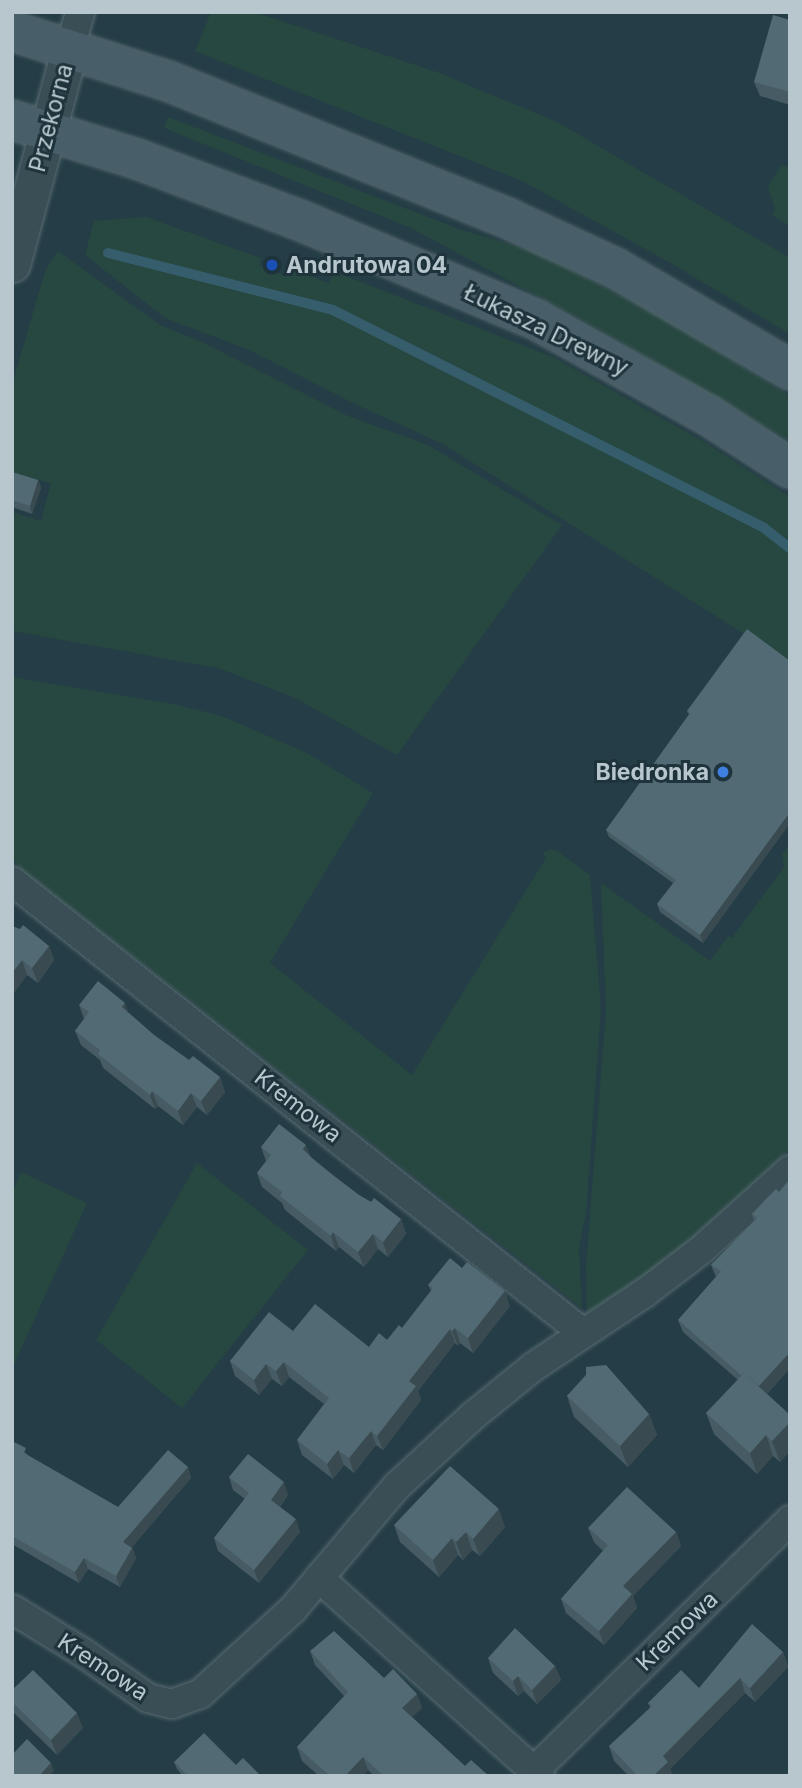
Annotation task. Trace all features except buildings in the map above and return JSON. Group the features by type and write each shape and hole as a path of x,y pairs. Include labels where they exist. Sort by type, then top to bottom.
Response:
{"main road":[{"path":"12,31 168,81 509,219 615,268 790,370"},
{"name":"Łukasza Drewny","path":"12,120 137,159 297,219 537,320 708,415 790,468"}],"street":[{"name":"Przekorna","path":"12,264 80,12"},
{"name":"Kremowa","path":"12,881 583,1333"},
{"name":"Kremowa","path":"12,1609 82,1652 148,1698 172,1704 187,1701 212,1685 293,1609 397,1486 474,1415 533,1367 646,1292 701,1250 790,1170"},
{"name":"Kremowa","path":"319,1578 537,1773 790,1520"}],"green space":[{"path":"211,12 254,12 437,72 557,122 790,258 790,334 667,261 522,181 195,51"},
{"path":"168,117 459,229 538,252 674,324 790,396 790,441 598,329 413,229 164,128"},
{"path":"782,164 790,169 790,226 772,215 775,210 768,186"},
{"path":"146,217 261,258 259,265 282,274 285,267 329,283 333,271 553,357 706,443 790,497 790,667 749,637 443,444 355,404 249,350 165,318 85,255 94,221"},
{"path":"58,251 160,325 200,341 348,416 428,445 562,525 397,755 293,697 218,668 12,631 12,512 41,521 51,483 12,473 12,385 45,271"},
{"path":"12,677 174,704 222,716 305,752 373,793 270,963 412,1075 546,858 542,853 551,849 557,851 590,875 601,1009 586,1214 579,1247 582,1308 20,868 12,858"},
{"path":"790,844 790,1149 676,1253 587,1315 586,1266 606,1011 601,883 710,961 728,936 732,938 784,867 782,855"},
{"path":"197,1163 308,1250 182,1408 96,1340"},
{"path":"21,1172 87,1203 12,1369 12,1194"}],"waterway":[{"path":"108,253 333,310 764,528 790,548"}],"place":[{"name":"Andrutowa 04","path":"272,265"},
{"name":"Biedronka","path":"723,772"}]}
